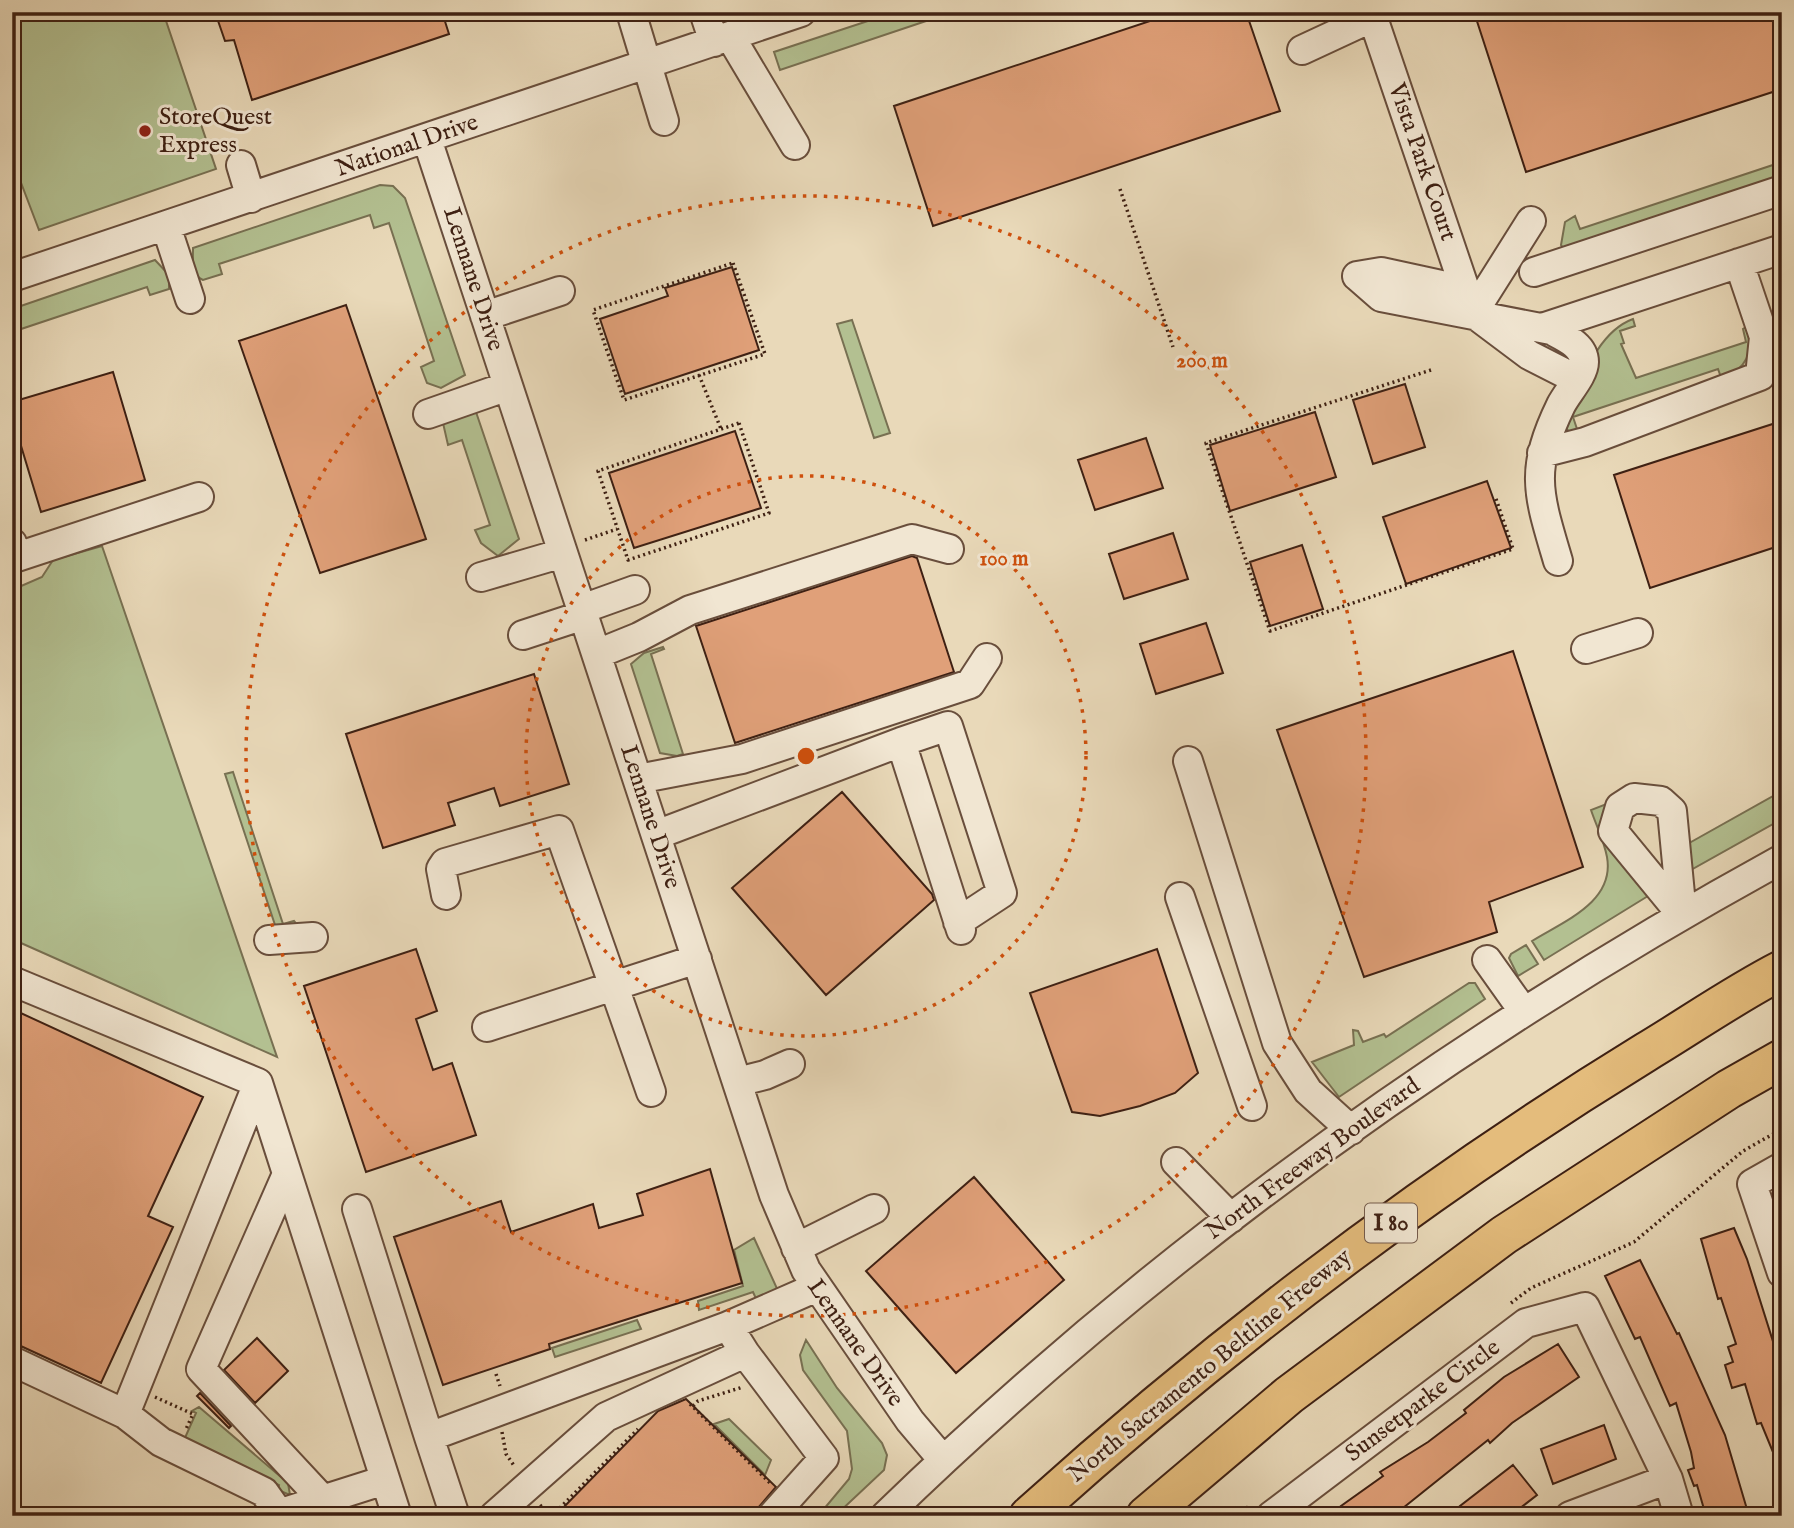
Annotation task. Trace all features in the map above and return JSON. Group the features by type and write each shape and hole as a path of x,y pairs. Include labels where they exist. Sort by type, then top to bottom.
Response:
{"highway":[{"name":"North Sacramento Beltline Freeway","path":"1029,1516 1132,1423 1337,1260 1551,1110 1782,970"},
{"path":"1146,1516 1289,1395 1504,1235 1729,1089 1782,1059"}],"street":[{"path":"631,12 664,121"},
{"path":"704,12 795,145"},
{"name":"National Drive","path":"12,277 801,12"},
{"path":"1302,50 1372,14"},
{"name":"Vista Park Court","path":"1372,14 1473,313"},
{"name":"Lennane Drive","path":"427,139 508,386 574,547 583,612 774,1195 796,1248 817,1287 910,1421 943,1460"},
{"path":"241,165 251,198"},
{"path":"1534,272 1782,190"},
{"path":"1473,313 1531,221"},
{"path":"166,226 190,299"},
{"path":"1542,328 1782,249"},
{"path":"1542,453 1585,442 1760,376 1764,337 1739,263"},
{"path":"485,316 560,291"},
{"path":"1473,313 1542,328 1572,341 1583,353 1580,372 1561,405 1542,453 1538,495 1558,561"},
{"path":"1473,313 1534,358 1580,372"},
{"path":"428,414 508,386"},
{"path":"12,543 17,558 199,497"},
{"path":"597,654 639,637 690,610 912,539 949,549"},
{"path":"481,577 574,547"},
{"path":"523,635 635,590"},
{"path":"1586,649 1638,633"},
{"path":"638,779 741,758 970,684 987,658"},
{"path":"656,835 901,742 948,726 1002,893 960,926 901,742"},
{"path":"1188,761 1278,1043 1308,1091 1351,1130"},
{"path":"446,895 441,869 445,863 559,830 651,1092"},
{"name":"North Freeway Boulevard","path":"885,1516 943,1460 1074,1343 1231,1218 1351,1130 1524,1012 1682,915 1782,859"},
{"path":"1180,897 1252,1106"},
{"path":"269,940 313,937"},
{"path":"487,1027 696,958"},
{"path":"1486,960 1524,1012"},
{"path":"12,981 258,1083 397,1516"},
{"path":"737,1082 765,1075 790,1064"},
{"path":"125,1414 258,1083"},
{"path":"1176,1162 1231,1218"},
{"path":"1782,1167 1752,1184 1782,1273"},
{"path":"287,1174 201,1369 323,1500"},
{"path":"357,1209 455,1516"},
{"path":"796,1248 874,1209"},
{"path":"429,1437 728,1326 817,1287"},
{"name":"Sunsetparke Circle","path":"1270,1516 1526,1323 1585,1307 1668,1479"},
{"path":"728,1326 745,1353 824,1458 769,1504"},
{"path":"494,1516 606,1417 745,1353"},
{"path":"12,1361 125,1414 161,1442 264,1492 281,1514 385,1480"},
{"path":"1570,1516 1668,1479 1679,1516"}],"path":[{"path":"1121,190 1173,348"},
{"path":"733,263 765,354 699,376 624,400 593,310 733,263"},
{"path":"1431,370 1206,443 1270,631 1513,549 1494,496"},
{"path":"699,376 721,429"},
{"path":"739,423 769,513 628,560 617,529 598,471 739,423"},
{"path":"574,547 617,529"},
{"path":"496,1374 501,1390 506,1454 537,1502 551,1516 638,1429"},
{"path":"693,1406 698,1401 744,1387 751,1397"},
{"path":"685,1398 774,1486 769,1504"}],"green space":[{"path":"12,12 163,12 216,169 39,230 12,159"},
{"path":"895,12 953,12 780,70 774,52"},
{"path":"1782,162 1782,177 1563,248 1561,245 1565,222 1575,216 1580,229"},
{"path":"380,185 393,186 405,198 465,375 441,388 427,383 421,367 434,361 389,223 374,228 370,215 219,264 222,274 203,280 195,271 193,248"},
{"path":"155,260 169,275 169,289 150,295 147,287 12,332 12,309"},
{"path":"1633,319 1635,326 1620,331 1624,343 1621,344 1636,378 1746,342 1743,329 1746,327 1749,352 1743,365 1722,380 1718,369 1573,417 1577,429 1570,432 1565,428 1564,419 1591,362 1609,336"},
{"path":"852,320 890,433 874,438 837,324"},
{"path":"476,412 519,539 498,556 481,543 475,530 490,525 462,440 448,445 443,423"},
{"path":"102,546 277,1057 12,939 12,590 42,577 53,560"},
{"path":"663,647 664,649 651,654 683,754 677,756 660,753 631,664 644,653"},
{"path":"233,772 283,924 294,921 299,927 278,934 225,774"},
{"path":"1782,791 1782,819 1689,871 1681,839 1691,842"},
{"path":"1609,803 1635,873 1648,896 1544,960 1532,941 1584,908 1603,886 1607,873 1607,857 1591,810"},
{"path":"1526,945 1538,964 1518,976 1509,958"},
{"path":"1469,983 1475,983 1485,999 1339,1097 1312,1062 1354,1045 1353,1030 1358,1031 1363,1042 1384,1034 1386,1037"},
{"path":"754,1238 779,1293 758,1303 753,1292 699,1310 698,1301 743,1286 734,1250"},
{"path":"637,1320 641,1329 555,1357 552,1348"},
{"path":"806,1340 837,1388 882,1443 887,1455 884,1470 835,1516 818,1516 849,1479 852,1469 847,1431 803,1370 800,1355"},
{"path":"199,1407 288,1483 290,1495 278,1490 279,1485 184,1440 196,1413 192,1411"},
{"path":"729,1419 771,1460 765,1475 714,1424"}],"building":[{"path":"215,12 442,12 449,34 252,100 234,40 225,41"},
{"path":"1177,12 1246,12 1280,111 933,226 894,106"},
{"path":"1474,12 1782,12 1782,89 1526,172"},
{"path":"732,267 759,350 625,394 600,319 668,296 665,288"},
{"path":"346,305 426,539 320,573 239,341"},
{"path":"113,372 145,480 41,512 12,416 12,402"},
{"path":"1405,384 1425,447 1373,464 1353,400"},
{"path":"1315,412 1336,477 1230,511 1210,445"},
{"path":"1782,421 1782,545 1650,588 1614,475"},
{"path":"735,431 761,508 634,548 609,473"},
{"path":"1146,438 1163,488 1095,510 1078,460"},
{"path":"1487,481 1511,548 1406,584 1383,517"},
{"path":"1173,533 1188,579 1124,599 1109,554"},
{"path":"1302,545 1323,609 1270,626 1250,562"},
{"path":"912,556 917,558 954,672 735,743 696,626"},
{"path":"1206,623 1223,673 1156,694 1140,644"},
{"path":"1513,651 1583,867 1489,902 1497,932 1364,977 1277,730"},
{"path":"534,674 569,784 500,806 494,788 448,803 455,825 383,848 346,734"},
{"path":"842,792 932,894 934,900 826,995 732,888"},
{"path":"416,949 437,1011 416,1019 433,1070 452,1063 476,1135 366,1172 304,986"},
{"path":"1157,949 1198,1073 1175,1093 1140,1106 1100,1116 1072,1112 1030,993"},
{"path":"12,1009 203,1097 148,1216 173,1227 101,1383 12,1342"},
{"path":"710,1169 742,1283 549,1344 550,1349 443,1385 394,1237 501,1201 511,1232 593,1204 599,1228 643,1215 637,1194"},
{"path":"974,1177 1064,1280 956,1373 866,1271"},
{"path":"1734,1228 1747,1259 1782,1370 1782,1474 1761,1423 1757,1424 1745,1384 1732,1388 1725,1365 1733,1362 1728,1347 1736,1344 1721,1298 1718,1299 1701,1239"},
{"path":"1640,1260 1677,1334 1679,1333 1725,1435 1749,1516 1706,1516 1697,1485 1694,1486 1688,1470 1694,1468 1676,1403 1670,1406 1640,1337 1635,1339 1605,1276"},
{"path":"257,1338 288,1371 255,1403 224,1370"},
{"path":"1558,1344 1579,1377 1512,1423 1490,1443 1488,1440 1393,1516 1348,1516 1341,1506 1383,1476 1380,1472 1428,1442 1466,1413 1464,1410 1504,1377"},
{"path":"200,1393 231,1426 229,1428 197,1396"},
{"path":"686,1399 776,1487 751,1516 555,1516 658,1411"},
{"path":"1604,1425 1616,1459 1553,1484 1541,1449"},
{"path":"1513,1465 1537,1495 1510,1516 1467,1516 1460,1506"}],"place":[{"name":"StoreQuest Express","path":"145,131"}]}
